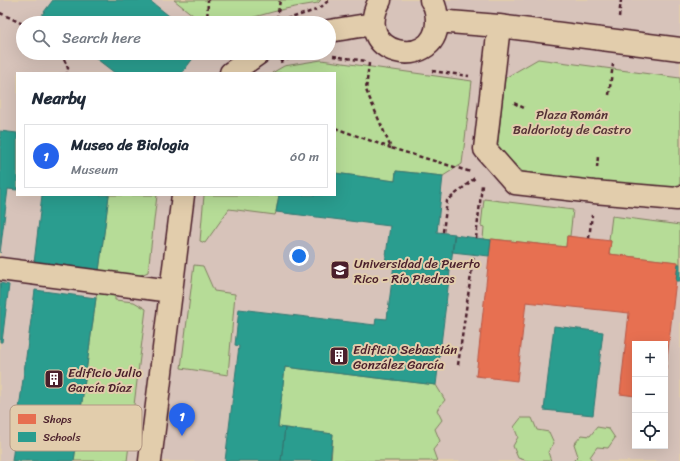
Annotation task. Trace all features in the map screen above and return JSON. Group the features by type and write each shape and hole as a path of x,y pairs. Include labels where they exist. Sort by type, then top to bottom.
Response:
{"street":[{"path":"380,0 374,12 373,24 377,37 385,46 397,52 410,53 421,48 431,40 437,28 437,16 434,3 430,0"},
{"path":"437,21 499,26 680,49"},
{"path":"336,30 373,24"},
{"path":"499,26 485,149 515,183 594,192 677,199 680,198"},
{"path":"232,72 249,60"},
{"path":"150,461 183,196"},
{"path":"0,269 171,291"}],"path":[{"path":"207,16 208,0"},
{"path":"277,16 280,0"},
{"path":"297,16 320,8 329,0"},
{"path":"0,13 16,21"},
{"path":"64,60 68,68 67,72"},
{"path":"369,61 366,90 392,148"},
{"path":"336,128 392,148 471,172"},
{"path":"443,232 447,201 476,177"},
{"path":"476,238 482,185"},
{"path":"589,238 592,212"},
{"path":"458,366 474,254"}],"shaded area":[{"name":"Universidad de Puerto Rico - Río Piedras","path":"0,0 680,0 680,461 0,461"}],"green space":[{"path":"174,0 321,0 318,3 259,16 194,16"},
{"name":"Plaza Román Baldorioty de Castro","path":"538,59 680,78 680,186 673,191 523,172 497,148 505,78"},
{"path":"321,60 472,81 462,164 443,176 396,171 395,181 336,173 336,72 274,72 284,66"},
{"path":"109,196 157,196 148,272 139,276 99,271"},
{"path":"204,196 279,196 275,215 229,209 205,243 200,241"},
{"path":"484,199 573,210 570,236 567,236 566,247 483,239 484,227 481,226"},
{"path":"612,216 680,225 680,264 677,262 609,254"},
{"path":"194,265 203,266 214,291 235,294 228,375 181,368"},
{"path":"97,291 115,295 115,300 134,302 146,309 134,405 82,405"},
{"path":"285,367 436,385 445,400 437,410 442,420 435,429 440,441 433,450 437,461 331,461 333,434 278,427"},
{"path":"521,418 532,418 537,430 549,432 554,443 548,452 551,461 528,461 518,458 513,446 518,437 514,427"},
{"path":"597,427 609,429 615,438 608,448 597,447 590,457 592,461 573,461 578,456 574,444 582,435 590,436"},
{"path":"75,451 128,451 127,461 74,461"}],"building: Shops":[{"path":"567,236 611,241 609,254 678,262 668,350 668,341 632,341 632,396 620,394 629,313 526,302 517,381 476,376 491,239 566,247"}],"building: Schools":[{"path":"53,0 149,0 169,16 41,16"},
{"path":"98,60 192,60 183,72 114,72"},
{"path":"0,131 16,133 16,190 8,189 0,253"},
{"path":"396,171 443,176 437,232 455,234 450,271 385,263 390,226 276,212 279,196 336,196 336,173 395,181"},
{"path":"42,196 109,196 99,271 34,263"},
{"path":"454,235 491,240 489,256 452,252"},
{"name":"Edificio Sebastián González García","path":"394,264 450,271 436,385 285,367 278,427 285,428 281,461 225,461 239,346 235,345 239,309 375,325 376,318 387,319"},
{"path":"678,264 680,264 680,281 676,281"},
{"path":"0,283 9,285 2,342 0,342"},
{"name":"Edificio Julio García Díaz","path":"35,290 96,298 82,405 20,405"},
{"path":"554,326 603,332 593,415 544,410"},
{"path":"285,428 333,434 330,461 281,461"},
{"name":"Edificio Julio García Díaz","path":"13,451 75,451 74,461 12,461"}],"place":[{"name":"Universidad de Puerto Rico - Río Piedras","path":"340,270"},
{"name":"Edificio Sebastián González García","path":"339,356"},
{"name":"Edificio Julio García Díaz","path":"54,379"},
{"name":"Museo de Biologia","path":"182,436"}]}
